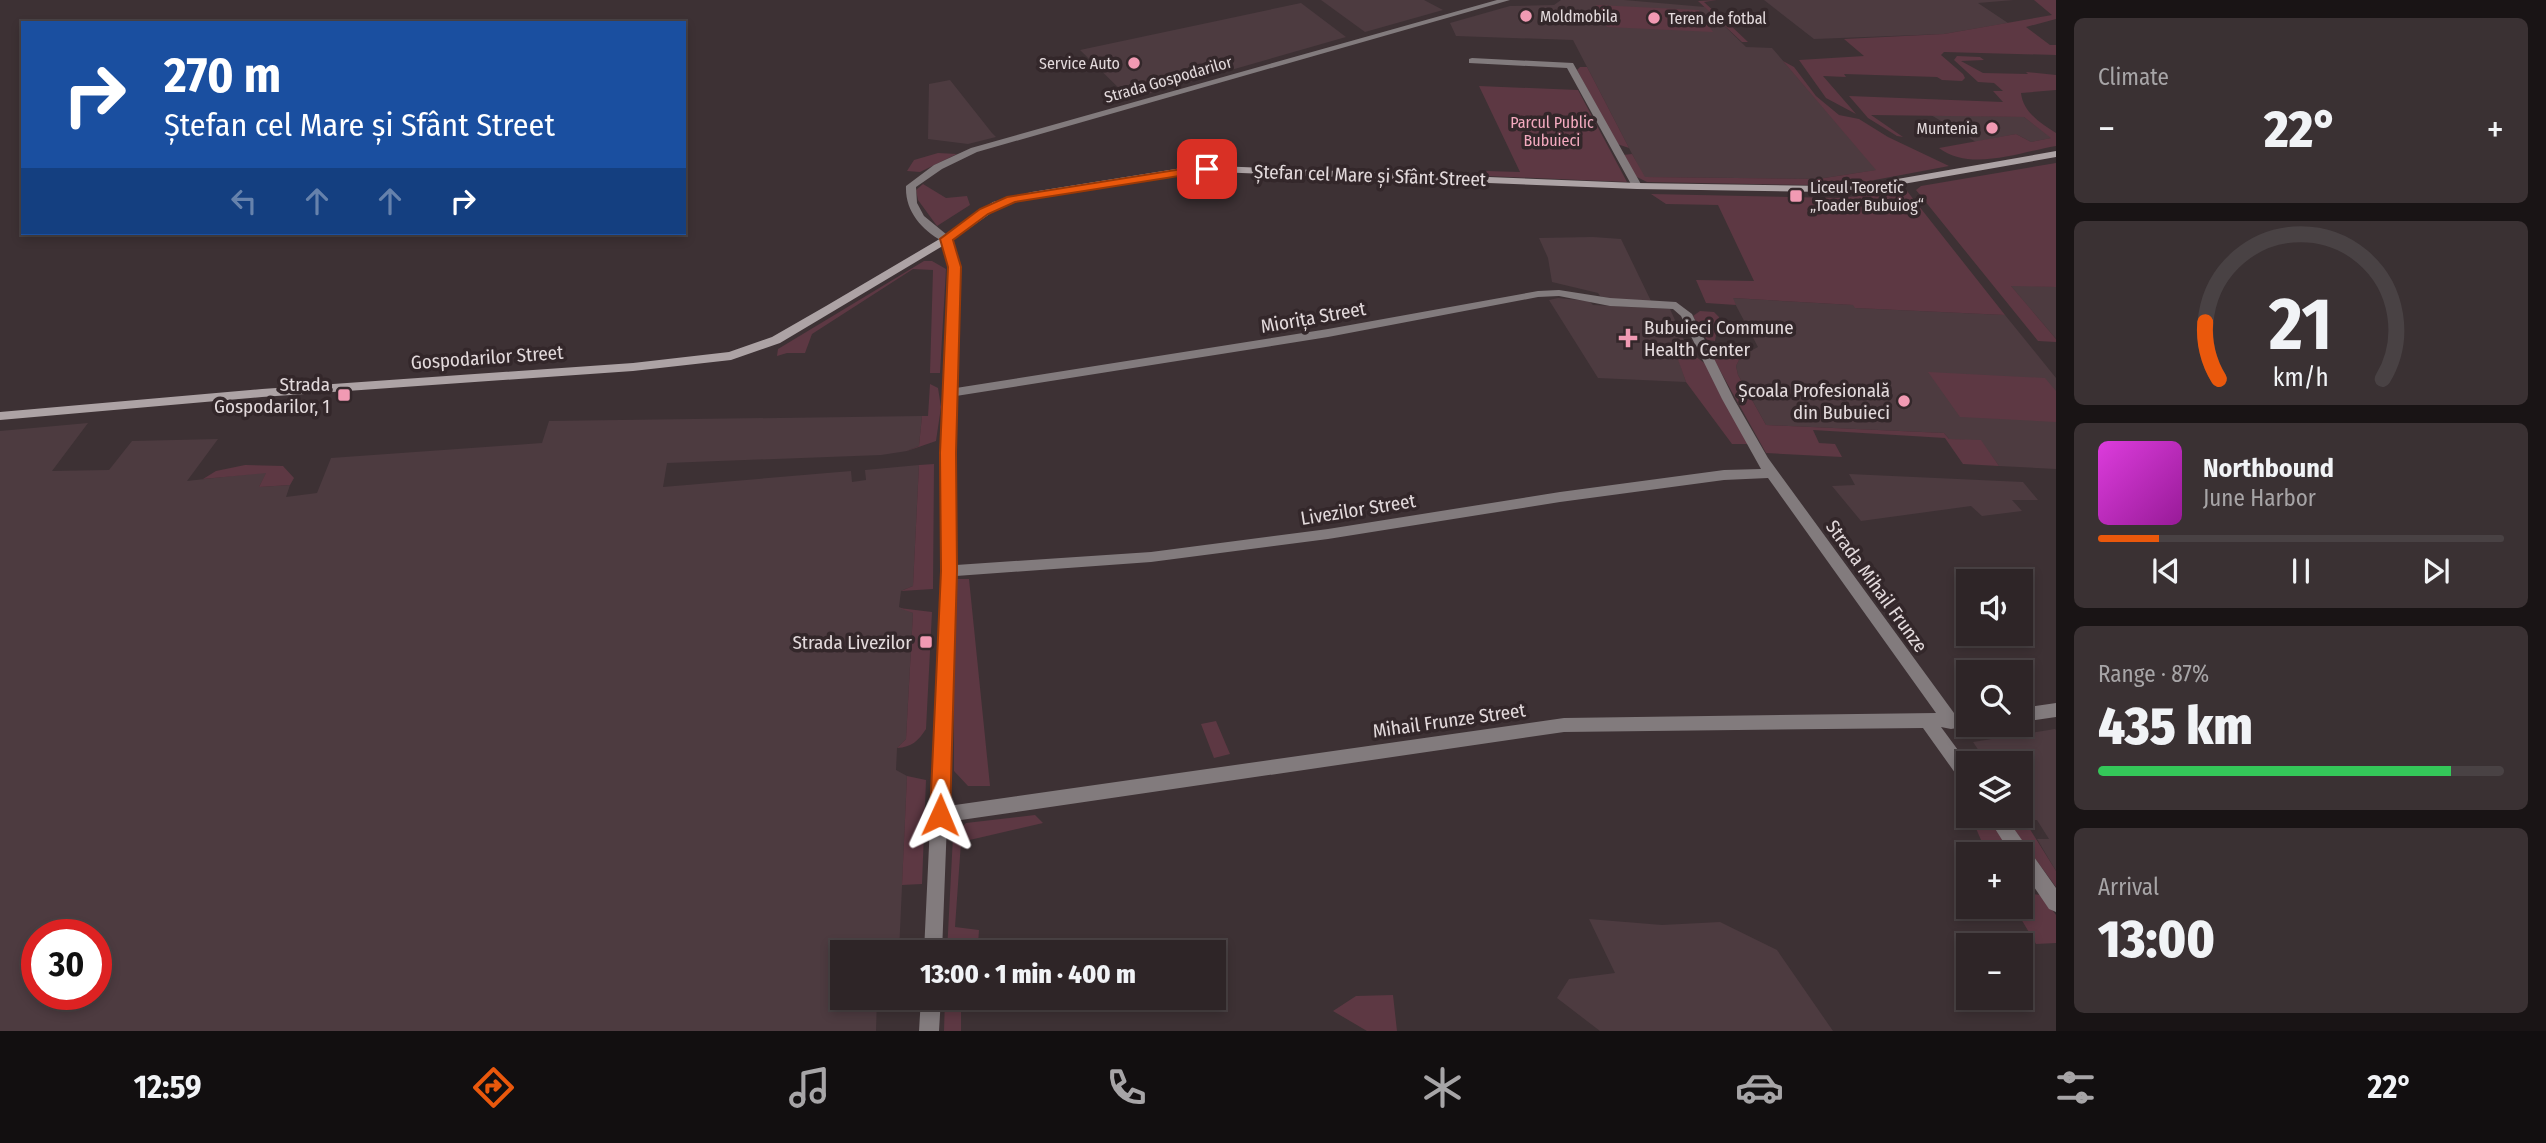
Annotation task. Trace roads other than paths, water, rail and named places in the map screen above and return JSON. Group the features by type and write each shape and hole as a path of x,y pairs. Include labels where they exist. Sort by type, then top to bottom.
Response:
{"street":[{"name":"Strada Gospodarilor","path":"947,239 933,232 921,219 914,206 911,186 938,167 974,150 1506,0"},
{"path":"1472,61 1570,65 1637,187"},
{"name":"Ștefan cel Mare și Sfânt Street","path":"947,239 984,212 1012,199 1201,169 1637,187 1844,189 2056,154"},
{"path":"934,940 949,571 954,267 947,239"},
{"name":"Gospodarilor Street","path":"0,416 714,359 748,352 776,340 947,239"},
{"name":"Miorița Street","path":"950,393 1559,293 1611,302 1682,309 1767,467"},
{"name":"Livezilor Street","path":"949,571 1192,553 1767,467"},
{"name":"Strada Mihail Frunze","path":"1767,467 1951,722"},
{"path":"2033,713 2056,710"},
{"name":"Mihail Frunze Street","path":"940,815 1564,725 1956,721"},
{"path":"1928,722 1956,761"},
{"path":"2003,828 2056,903"},
{"path":"929,1031 930,1010"}],"place":[{"name":"Moldmobila","path":"1526,16"},
{"name":"Teren de fotbal","path":"1654,18"},
{"name":"Service Auto","path":"1134,63"},
{"name":"Muntenia","path":"1992,128"},
{"name":"Liceul Teoretic „Toader Bubuiog“","path":"1796,196"},
{"name":"Bubuieci Commune Health Center","path":"1628,338"},
{"name":"Strada Gospodarilor, 1","path":"344,395"},
{"name":"Școala Profesională din Bubuieci","path":"1904,401"},
{"name":"Strada Livezilor","path":"926,642"}],"park label":[{"name":"Parcul Public Bubuieci","path":"1552,131"}]}
